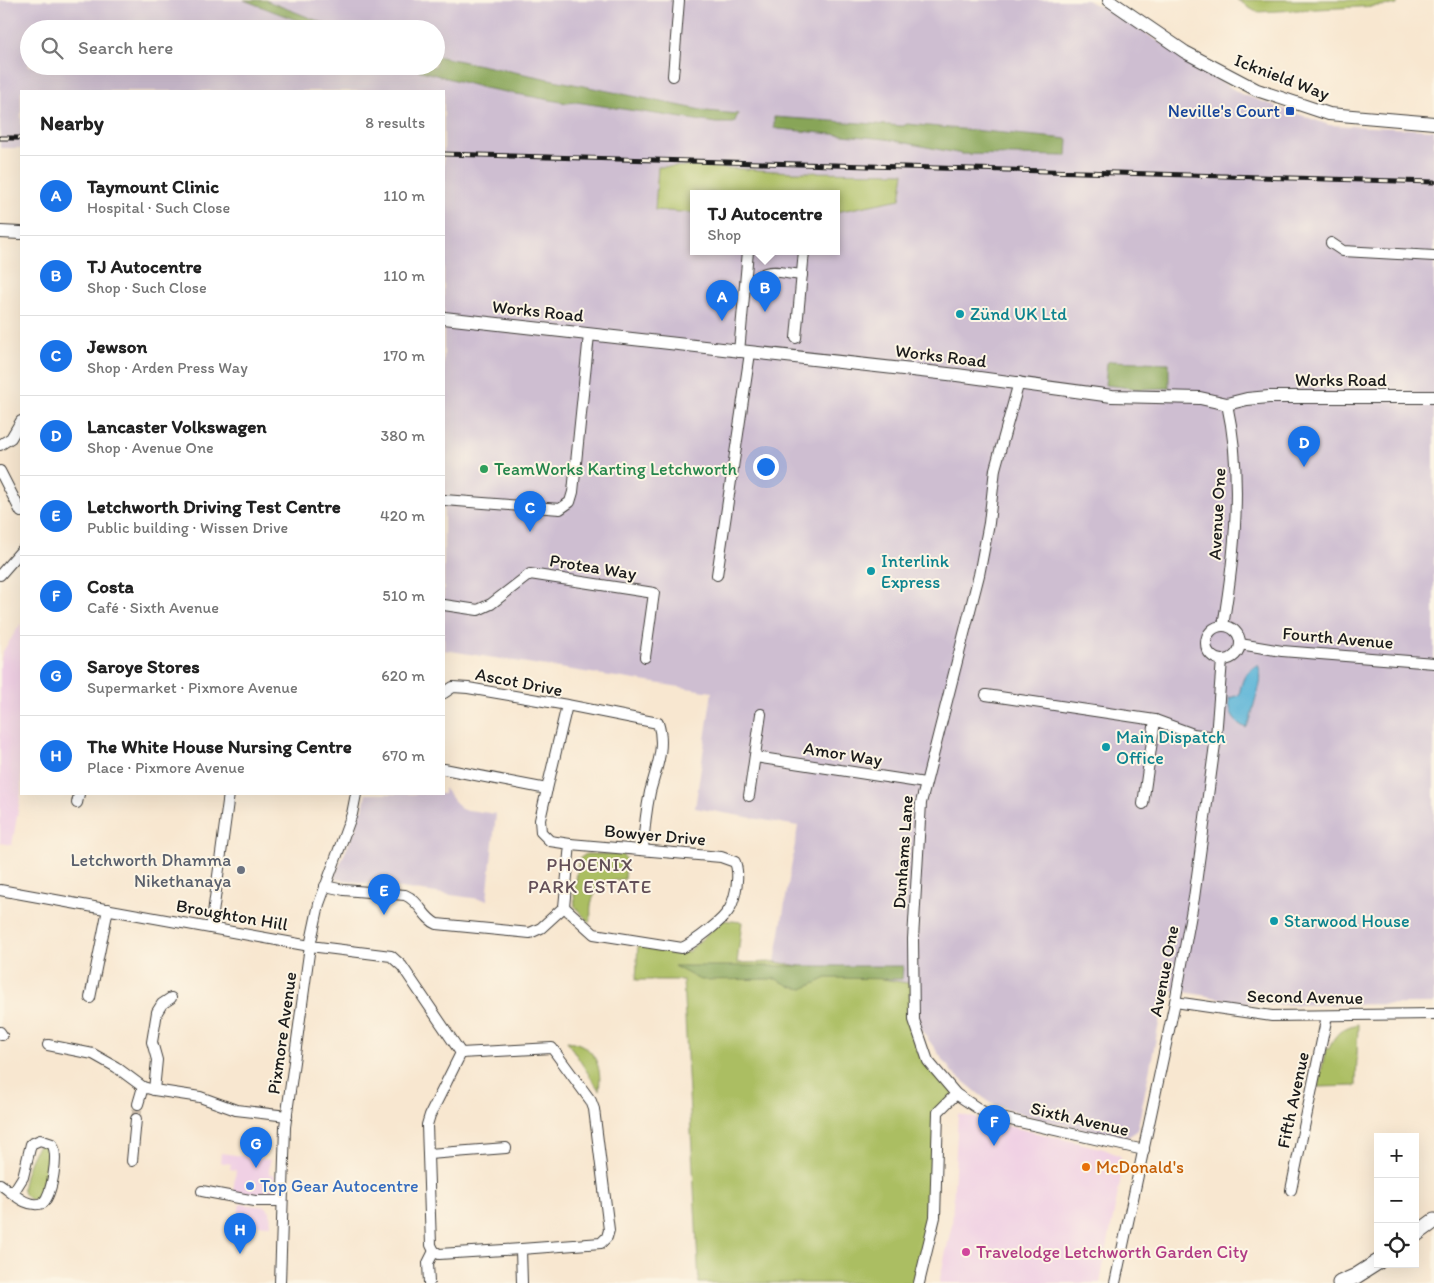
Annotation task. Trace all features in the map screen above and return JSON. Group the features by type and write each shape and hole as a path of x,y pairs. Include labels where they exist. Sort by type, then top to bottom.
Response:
{"main road":[{"path":"1419,1232 1434,1221"},
{"path":"1340,1283 1374,1265"}],"street":[{"path":"673,76 679,0"},
{"name":"Icknield Way","path":"1109,0 1185,52 1257,90 1329,114 1434,123"},
{"path":"0,232 20,233"},
{"path":"1332,244 1343,251 1434,256"},
{"path":"718,575 744,352 748,255"},
{"path":"796,338 804,255"},
{"path":"746,289 755,277 764,272 802,275"},
{"name":"Works Road","path":"445,318 1019,382 1112,396 1200,398 1227,404 1247,399 1269,397 1434,397"},
{"path":"445,500 560,509 570,502 573,492 589,335"},
{"name":"Dunhams Lane","path":"956,1094 928,1061 914,1020 914,932 920,813 925,783 944,718 979,575 989,523 995,469 1019,382"},
{"name":"Avenue One","path":"1223,626 1230,586 1236,480 1236,457 1227,404"},
{"path":"0,445 11,438 20,423"},
{"path":"0,471 20,510"},
{"path":"0,576 20,552"},
{"name":"Protea Way","path":"445,605 478,610 491,604 530,574 654,593 644,657"},
{"path":"1223,626 1235,631 1240,644 1235,656 1222,660 1210,654 1206,642 1212,631 1223,626"},
{"name":"Fourth Avenue","path":"1240,644 1282,651 1434,663"},
{"name":"Avenue One","path":"1115,1283 1175,1002 1202,850 1216,736 1222,660"},
{"name":"Ascot Drive","path":"445,692 453,687 468,688 568,705 540,820 541,832 550,841 570,844"},
{"path":"986,695 1154,720 1193,734 1216,736"},
{"path":"568,705 658,723 662,735 661,747 650,794 643,850"},
{"path":"749,796 761,714"},
{"path":"1143,804 1154,720"},
{"name":"Amor Way","path":"755,757 925,783"},
{"path":"445,769 547,789"},
{"path":"211,928 229,795"},
{"name":"Pixmore Avenue","path":"280,1283 281,1201 287,1116 310,946 325,886 350,821 356,795"},
{"path":"325,886 344,890 405,895 412,898 428,918 437,924 523,933 541,928 564,907 570,844"},
{"name":"Bowyer Drive","path":"564,907 594,934 682,948 692,943 730,908 738,876 735,862 712,856 570,844"},
{"name":"Broughton Hill","path":"0,890 310,946 395,958 461,1053"},
{"path":"90,998 108,909"},
{"path":"154,1090 157,1060 152,1042 157,1012 162,1004 171,998"},
{"name":"Second Avenue","path":"1175,1002 1272,1016 1434,1014"},
{"name":"Fifth Avenue","path":"1291,1190 1327,1016"},
{"path":"48,1045 93,1054 116,1067 143,1087 200,1097 236,1110 287,1116"},
{"path":"552,1048 591,1101 594,1109 609,1230 607,1237 600,1242 521,1250 439,1254 434,1251 431,1245 428,1121 461,1053 552,1048"},
{"path":"138,1104 143,1087"},
{"path":"919,1283 935,1217 938,1112 956,1094"},
{"name":"Sixth Avenue","path":"956,1094 988,1115 1144,1150"},
{"path":"132,1161 136,1119"},
{"path":"0,1184 13,1193 30,1204 40,1204 46,1200 52,1183 54,1167 55,1152 52,1144 40,1140 31,1144 23,1177 13,1193"},
{"path":"428,1154 506,1148"},
{"path":"202,1191 255,1201 281,1201"},
{"path":"521,1250 522,1283"},
{"path":"429,1283 428,1263 434,1251"}],"shaded area":[{"path":"0,0 1087,0 1128,22 1241,94 1329,125 1434,130 1434,1004 1260,1005 1166,989 1137,1131 1125,1139 1042,1120 990,1103 952,1072 914,1020 913,984 775,962 798,826 695,808 712,692 445,650 445,90 20,90 20,148 0,148"},
{"path":"20,625 21,795 12,845 0,843 0,664 2,653"},
{"path":"445,789 461,809 496,814 487,900 336,879 335,875 356,828 360,810 363,810 366,795 445,795"},
{"path":"958,1114 1104,1149 1120,1156 1123,1167 1100,1283 939,1283 952,1224"},
{"path":"221,1153 270,1160 269,1174 275,1175 274,1193 270,1196 233,1192 236,1170 230,1169 231,1164 220,1162"},
{"path":"240,1204 266,1207 270,1211 271,1225 236,1224"}],"green space":[{"path":"244,0 265,0 315,20 296,20"},
{"path":"1237,0 1397,0 1397,5 1258,12"},
{"path":"445,58 706,111 738,114 734,123 716,123 576,102 567,103 484,88 436,75 445,75"},
{"path":"774,117 903,126 907,124 1068,139 1067,156 962,154 886,139 779,129 774,128"},
{"path":"694,166 792,172 904,173 900,199 840,211 840,190 690,190 690,213 655,210 658,167"},
{"path":"1110,361 1169,363 1169,388 1141,389 1105,385 1107,363"},
{"path":"586,854 622,854 626,859 625,879 608,883 598,890 592,900 589,922 575,907 574,894 579,859"},
{"path":"722,920 742,922 737,963 775,962 914,984 914,1020 928,1061 956,1094 938,1113 935,1217 919,1283 699,1283 683,980 636,980 638,944 652,946 664,951 688,952"},
{"path":"674,966 903,966 902,979 827,978 803,989 792,987 776,979 700,980"},
{"path":"1358,1024 1356,1086 1318,1087 1326,1048 1329,1049 1340,1032"},
{"path":"567,1041 584,1046 594,1057 599,1072 599,1090"},
{"path":"41,1144 49,1147 51,1166 42,1200 34,1202 24,1194 23,1187 31,1158"}],"water":[{"path":"1258,665 1261,677 1251,718 1246,728 1235,720 1230,708 1229,698 1239,695 1247,673"}],"tunnel":[{"path":"136,1119 138,1104"}],"railway":[{"path":"0,138 20,138"},
{"path":"445,154 1434,182"}],"place":[{"name":"Neville's Court","path":"1290,111"},
{"name":"TJ Autocentre","path":"765,312"},
{"name":"Zünd UK Ltd","path":"960,314"},
{"name":"Taymount Clinic","path":"722,321"},
{"name":"Lancaster Volkswagen","path":"1304,467"},
{"name":"TeamWorks Karting Letchworth","path":"484,469"},
{"name":"Jewson","path":"530,532"},
{"name":"Interlink Express","path":"871,571"},
{"name":"Main Dispatch Office","path":"1106,747"},
{"name":"Letchworth Dhamma Nikethanaya","path":"241,870"},
{"name":"Letchworth Driving Test Centre","path":"384,915"},
{"name":"Starwood House","path":"1274,921"},
{"name":"Costa","path":"994,1146"},
{"name":"McDonald's","path":"1086,1167"},
{"name":"Saroye Stores","path":"256,1168"},
{"name":"Top Gear Autocentre","path":"250,1186"},
{"name":"Travelodge Letchworth Garden City","path":"966,1252"},
{"name":"The White House Nursing Centre","path":"240,1254"}],"district":[{"name":"PHOENIX PARK ESTATE","path":"590,875"}]}
